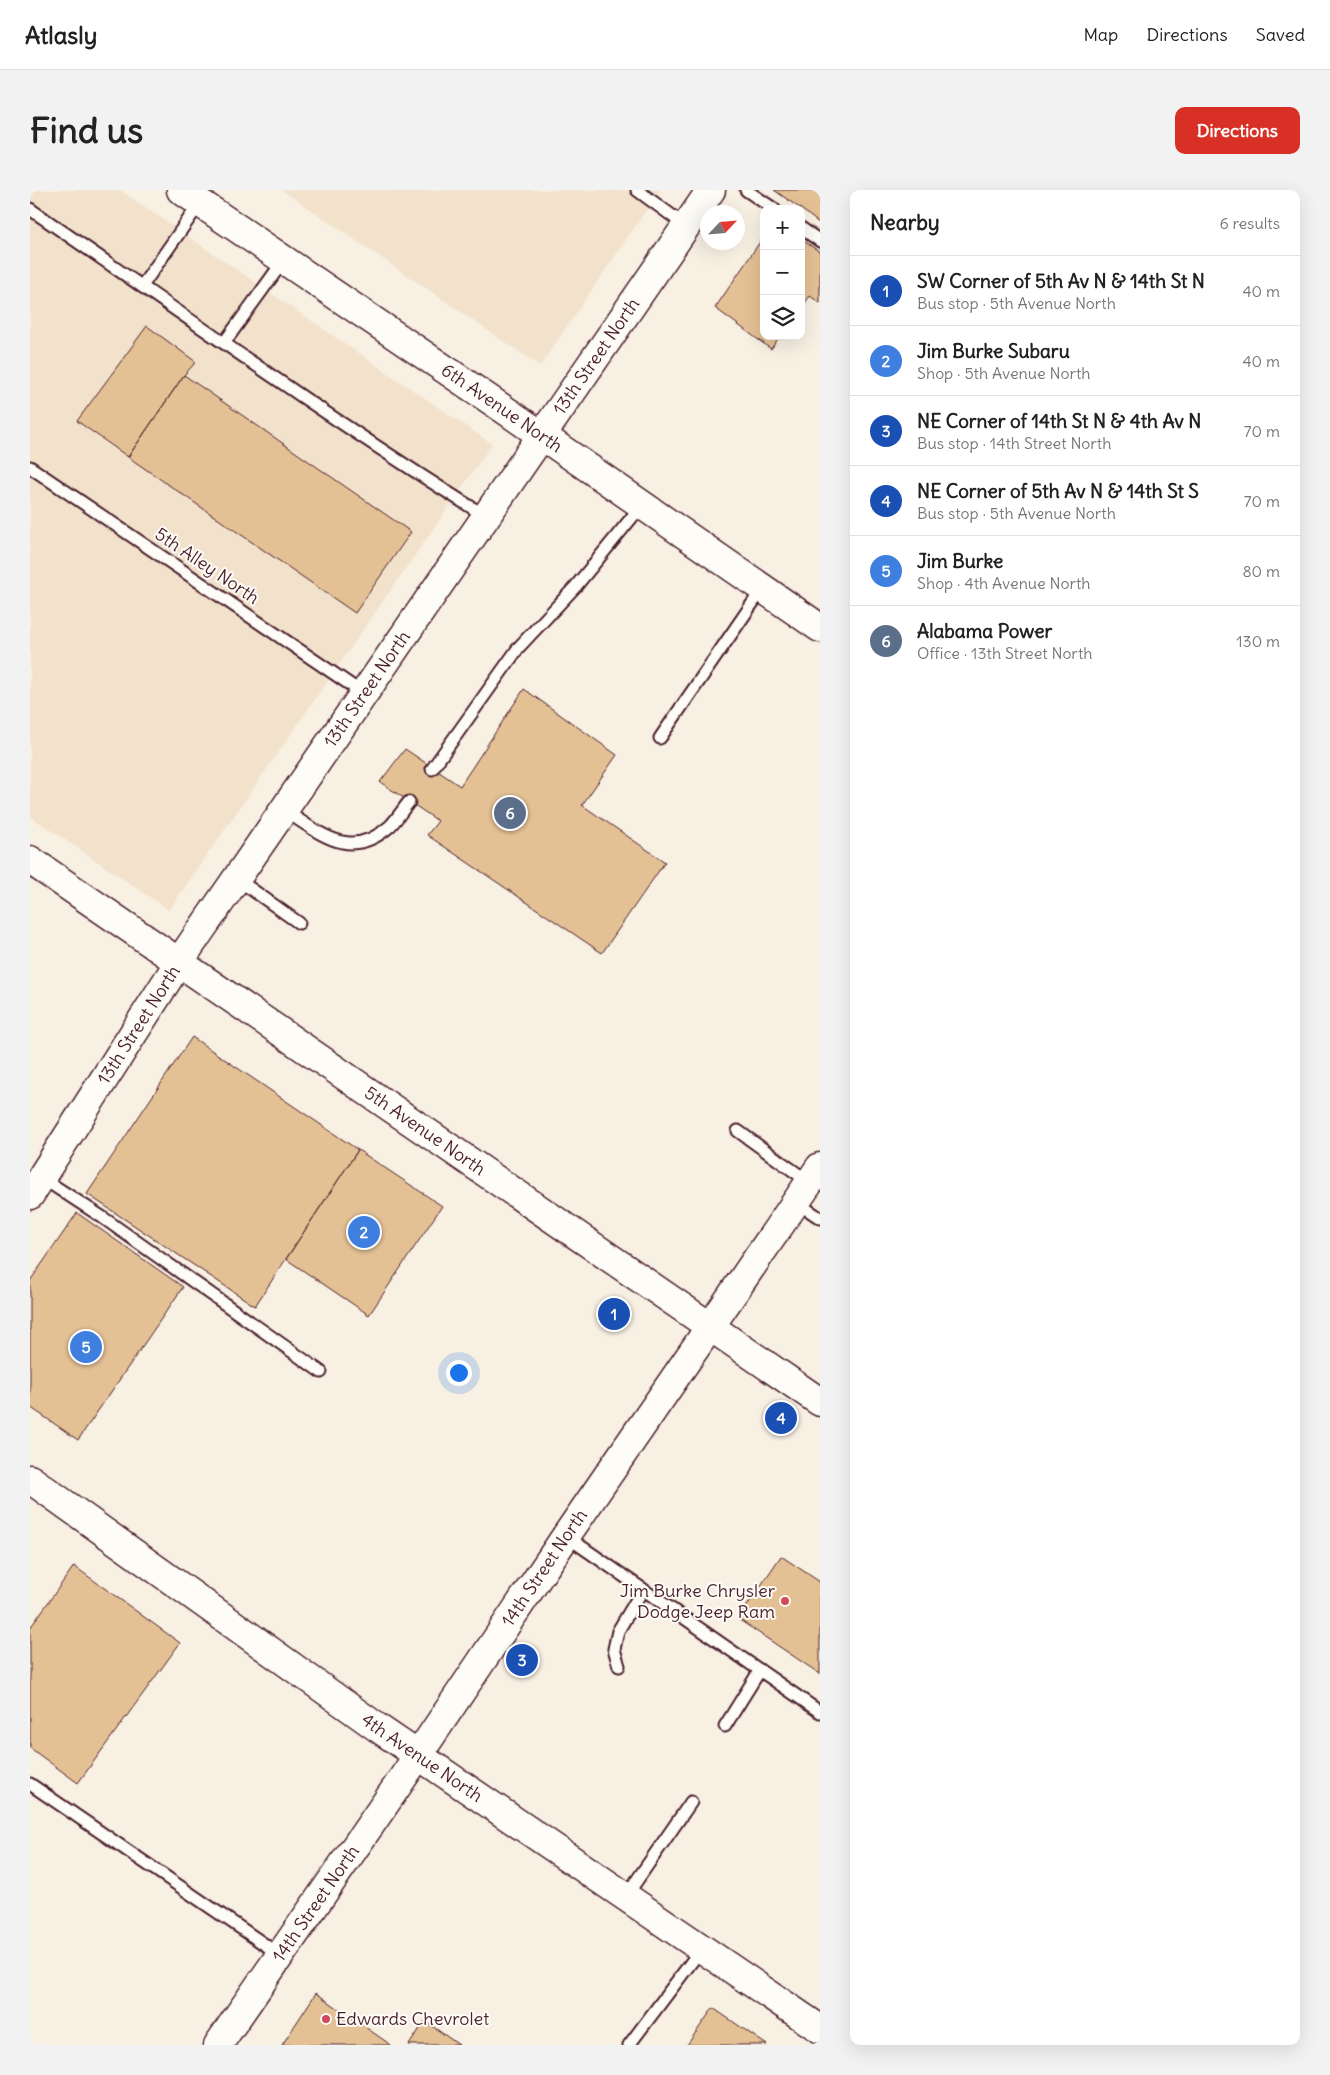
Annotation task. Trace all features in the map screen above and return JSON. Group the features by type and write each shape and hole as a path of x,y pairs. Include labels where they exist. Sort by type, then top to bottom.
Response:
{"street":[{"name":"13th Street North","path":"36,1186 179,962 711,190"},
{"name":"6th Avenue North","path":"190,196 543,436 820,628"},
{"name":"5th Avenue North","path":"31,862 820,1402"},
{"name":"14th Street North","path":"218,2045 419,1755 566,1536 808,1184"},
{"name":"4th Avenue North","path":"30,1479 378,1728 820,2029"}],"lane":[{"path":"637,190 686,226"},
{"path":"746,190 768,205"},
{"path":"142,286 190,196"},
{"path":"30,209 224,343 487,517"},
{"path":"805,231 820,240"},
{"path":"224,343 284,260"},
{"name":"5th Alley North","path":"30,467 364,694"},
{"path":"432,769 519,647 576,586 642,505"},
{"path":"660,738 763,588"},
{"path":"284,810 328,838 347,844 370,840 390,825 409,802"},
{"path":"237,879 300,924"},
{"path":"738,1130 808,1184 820,1218"},
{"path":"36,1186 102,1217 321,1372"},
{"path":"566,1536 820,1712"},
{"path":"618,1666 614,1648 618,1631 643,1589"},
{"path":"725,1726 760,1670"},
{"path":"30,1784 280,1955"},
{"path":"626,1896 691,1802"},
{"path":"629,2045 702,1948"}],"shaded area":[{"path":"30,190 120,190 492,444 169,910 30,816"},
{"path":"282,190 660,190 540,366"}],"building":[{"path":"774,190 820,190 820,224 805,212 805,205 795,205"},
{"path":"760,242 760,340 777,340 771,349 715,308"},
{"path":"805,242 820,252 820,303 810,296 805,303"},
{"path":"147,326 196,362 184,375 128,457 77,421"},
{"path":"184,375 411,532 355,613 128,457"},
{"path":"524,689 617,755 582,805 665,862 602,953 427,835 438,821 380,782 405,749 460,786"},
{"path":"192,1037 358,1150 255,1306 87,1194"},
{"path":"358,1150 442,1206 369,1315 286,1259"},
{"path":"77,1213 183,1287 78,1440 30,1407 30,1281"},
{"name":"Jim Burke Chrysler Dodge Jeep Ram","path":"781,1556 820,1582 820,1674 738,1619"},
{"path":"74,1566 180,1643 78,1783 30,1748 30,1628"},
{"name":"Edwards Chevrolet","path":"316,1993 391,2045 282,2045"},
{"path":"713,2008 767,2045 687,2045"},
{"name":"Edwards Chevrolet","path":"425,2021 459,2045 409,2045"}],"place":[{"name":"Alabama Power","path":"510,813"},
{"name":"Jim Burke Subaru","path":"364,1232"},
{"name":"SW Corner of 5th Av N & 14th St N","path":"614,1314"},
{"name":"Jim Burke","path":"86,1347"},
{"name":"NE Corner of 5th Av N & 14th St S","path":"781,1418"},
{"name":"Jim Burke Chrysler Dodge Jeep Ram","path":"785,1601"},
{"name":"NE Corner of 14th St N & 4th Av N","path":"522,1660"},
{"name":"Edwards Chevrolet","path":"326,2019"}]}
